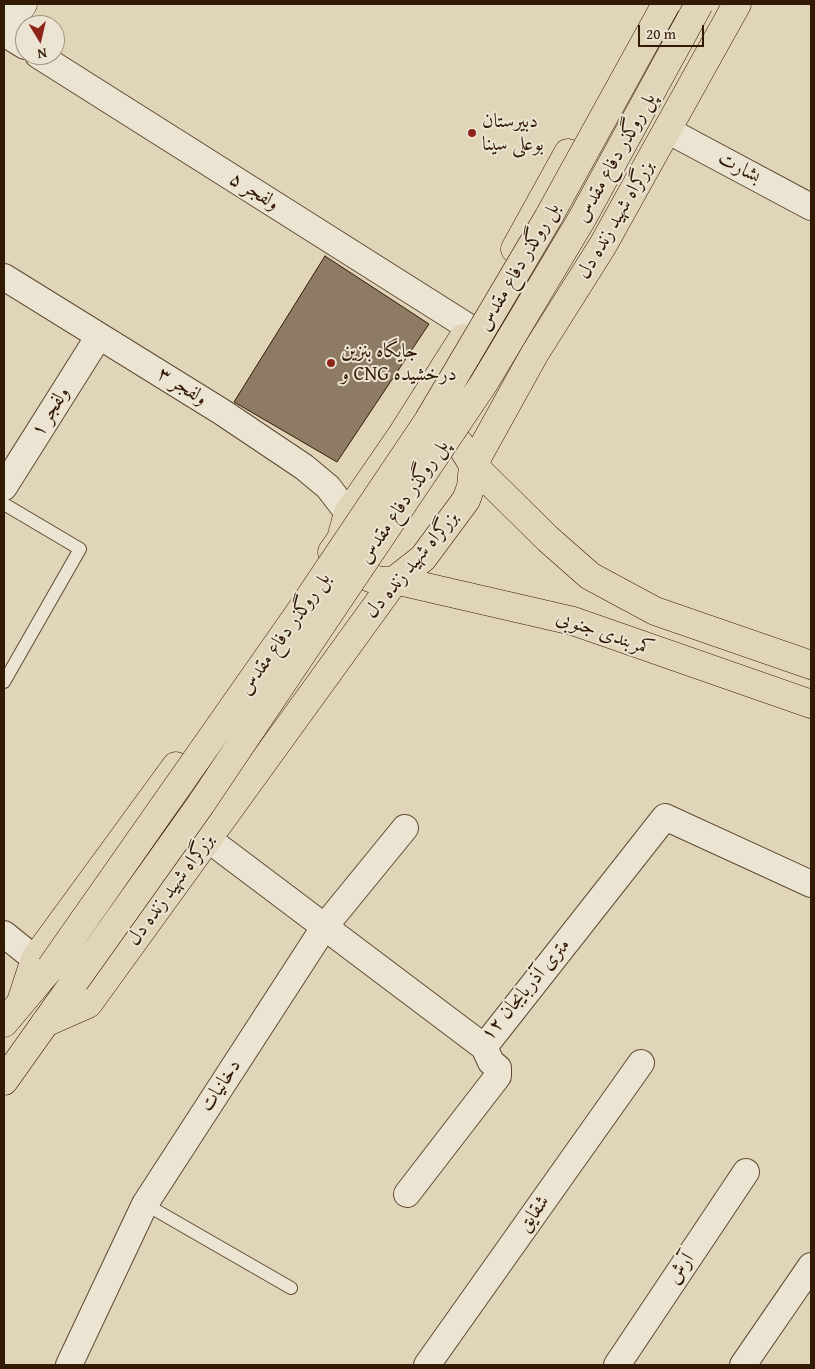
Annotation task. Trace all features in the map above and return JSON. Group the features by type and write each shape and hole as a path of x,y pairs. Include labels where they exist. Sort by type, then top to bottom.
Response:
{"main road":[{"path":"4,1023 21,1002 43,963 290,609 470,328 652,4"},
{"name":"بل روگذر دفاع مقدس","path":"43,963 298,616 428,421 548,218 666,4"},
{"name":"پل روگذر دفاع مقدس","path":"45,1023 201,804 484,383 583,217 699,4"},
{"name":"بزرگراه شهید زنده دل","path":"45,1023 88,1004 395,580 424,558 466,500 471,487 473,466 535,353 603,245 737,4"},
{"path":"470,328 479,354 491,364 499,367 515,367 535,353"},
{"name":"کمربندی جنوبی","path":"401,436 418,430 445,434 460,444 473,466 548,539 590,576 655,611 811,665"},
{"name":"کمربندی جنوبی","path":"344,526 348,562 370,578 380,581 395,580 574,621 642,647 811,704"},
{"path":"290,609 311,604 326,607 344,622 350,631 352,640"},
{"path":"642,647 655,611"},
{"path":"4,1081 45,1023"}],"street":[{"path":"15,39 4,31 23,4"},
{"name":"ولفجر ۵","path":"54,65 470,328"},
{"name":"بشارت","path":"668,130 811,208"},
{"name":"ولفجر ۳","path":"4,277 222,412 304,467 328,487 344,526"},
{"name":"ولفجر ۱","path":"4,487 99,336"},
{"name":"۱۲ متری آذربایجان","path":"208,839 484,1047 665,816 811,884"},
{"name":"دخانیات","path":"70,1365 145,1204 325,926 406,828"},
{"path":"4,934 43,963"},
{"path":"407,1194 498,1076 498,1068 491,1062 484,1047"},
{"name":"شقایق","path":"427,1365 641,1063"},
{"name":"آرش","path":"617,1365 746,1172"},
{"path":"743,1365 811,1266"}],"lane":[{"path":"4,504 80,549 4,682"},
{"path":"145,1204 291,1288"}],"building":[{"name":"جایگاه بنزین و CNG درخشیده","path":"325,256 429,324 337,462 234,402"}],"place":[{"name":"دبیرستان بوعلی سینا","path":"472,133"},
{"name":"جایگاه بنزین و CNG درخشیده","path":"331,363"}]}
